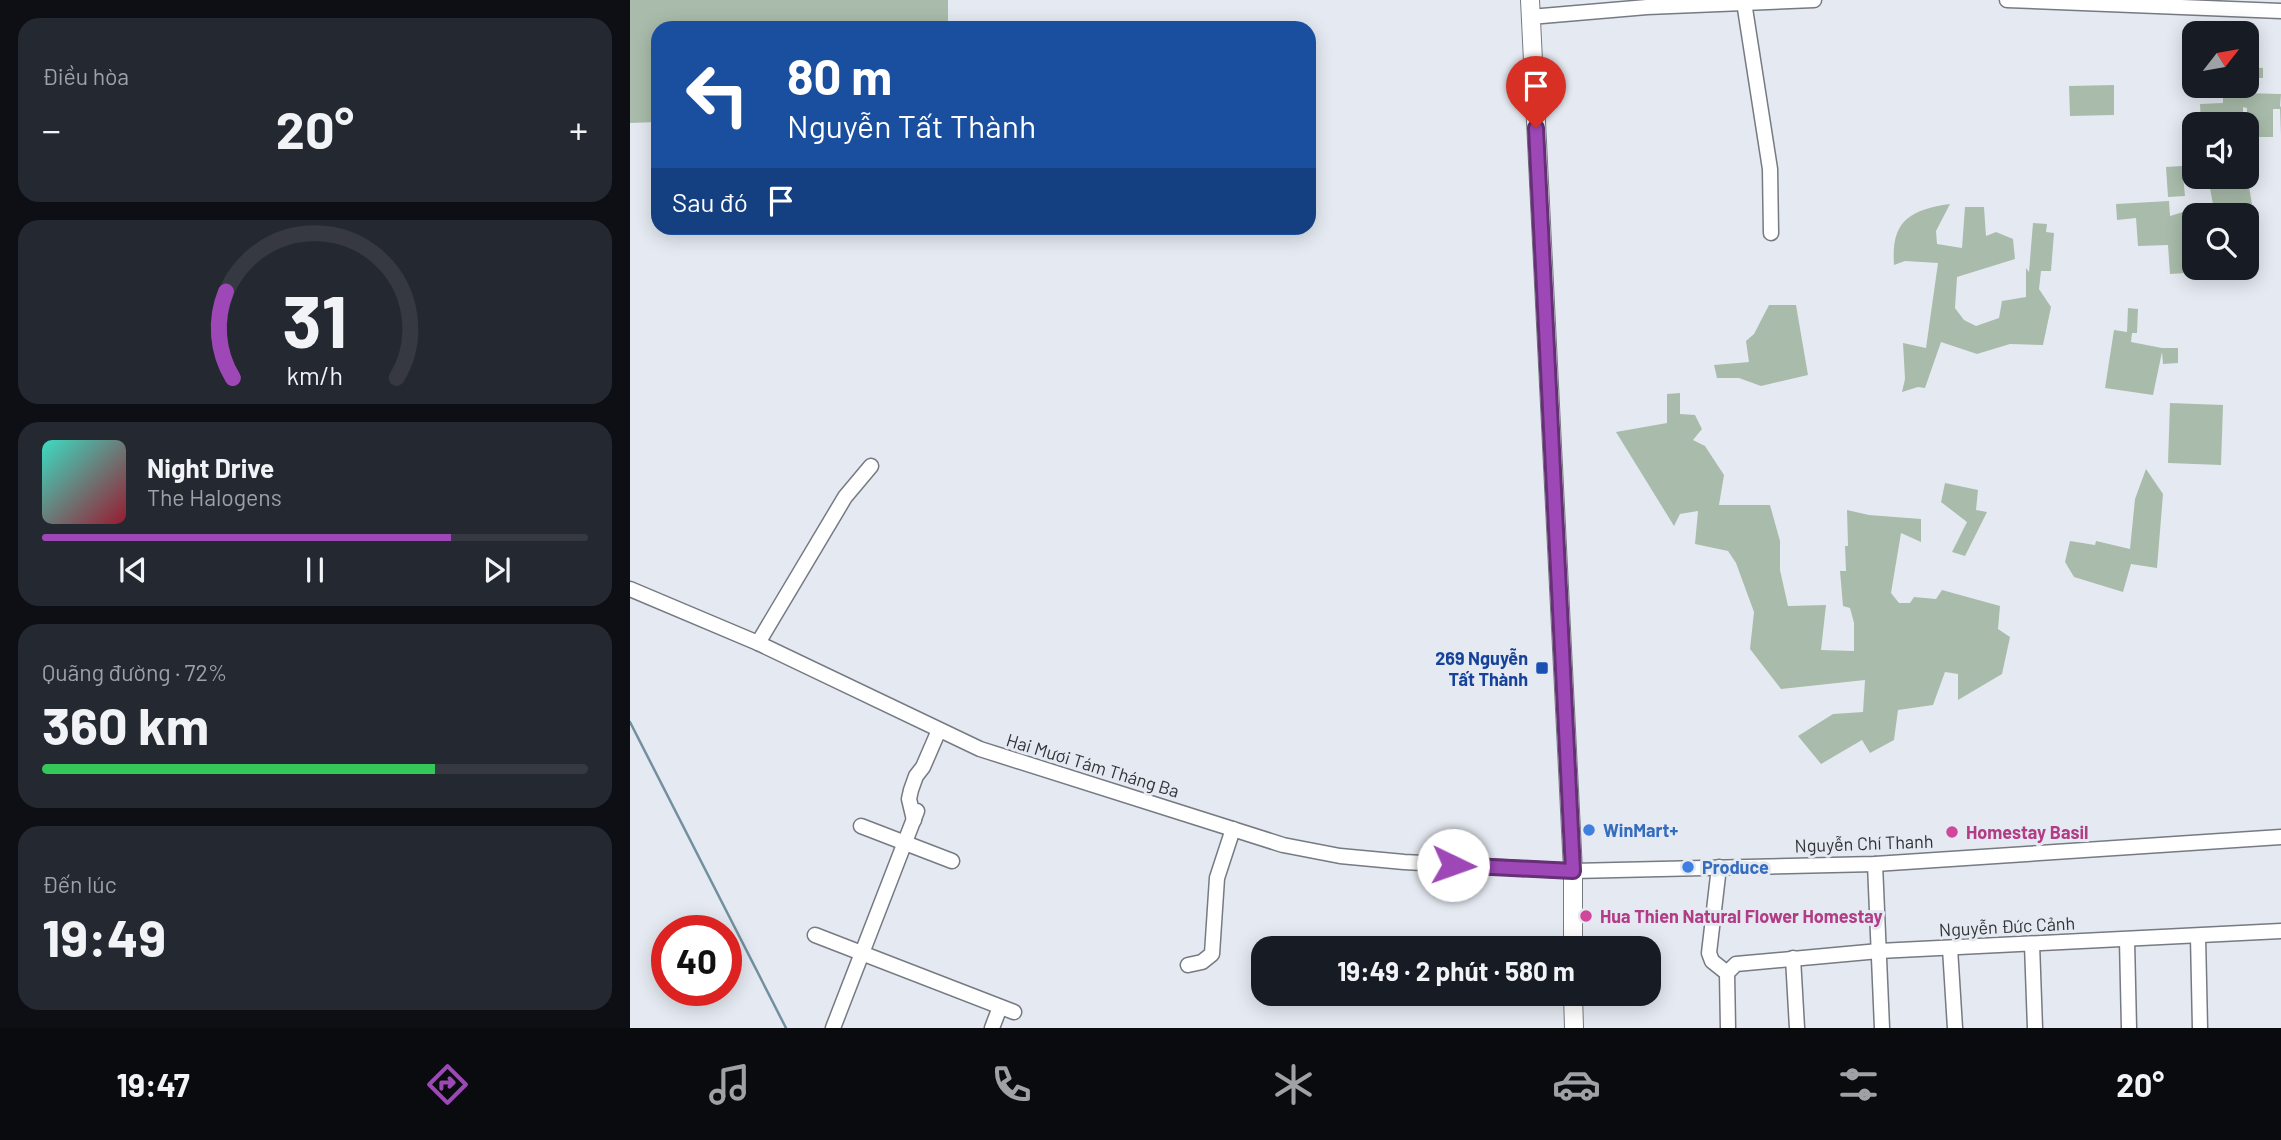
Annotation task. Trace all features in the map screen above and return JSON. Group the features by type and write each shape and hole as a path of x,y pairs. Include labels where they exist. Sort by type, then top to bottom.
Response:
{"main road":[{"path":"1530,8 1573,871 1573,936"},
{"path":"1573,1006 1574,1028"}],"street":[{"path":"1530,8 1647,7 1814,0"},
{"path":"2007,0 2281,11"},
{"path":"1744,2 1770,169 1771,233"},
{"path":"758,643 845,497 871,466"},
{"name":"Hai Mươi Tám Tháng Ba","path":"630,589 758,643 980,749 1283,845 1340,856 1404,862 1573,871"},
{"path":"833,1028 915,815 909,799 911,790 939,730"},
{"path":"861,825 952,861"},
{"path":"1188,965 1202,962 1212,954 1217,878 1233,829"},
{"name":"Nguyễn Chí Thanh","path":"1573,871 1875,864 2281,837"},
{"path":"1875,864 1882,1028"},
{"path":"1719,867 1709,953 1712,961 1731,968 1728,1028"},
{"name":"Nguyễn Đức Cảnh","path":"1731,968 1793,958 1879,951 2281,931"},
{"path":"815,935 1007,1009 992,1028"},
{"path":"2198,936 2200,1028"},
{"path":"2127,940 2129,1028"},
{"path":"2032,944 2035,1028"},
{"path":"1950,948 1955,1028"},
{"path":"1793,958 1797,1028"}],"green space":[{"path":"630,0 948,0 948,21 651,21 651,122 630,123"},
{"path":"2259,68 2263,68 2263,78 2259,78"},
{"path":"2114,85 2114,115 2070,116 2069,86"},
{"path":"2259,93 2281,94 2281,135 2280,109 2273,109 2273,137 2259,137 2259,112 2247,112 2247,108 2243,107 2243,112 2200,112 2200,104 2223,103 2223,98 2259,98"},
{"path":"2182,166 2182,189 2184,189 2185,196 2168,197 2166,167"},
{"path":"2210,189 2249,189 2252,203 2213,203"},
{"path":"2169,201 2170,216 2182,212 2182,273 2170,274 2168,245 2138,246 2136,218 2117,220 2116,204"},
{"path":"1950,204 1936,231 1937,244 1962,248 1965,207 1984,207 1986,236 1996,232 2013,239 2015,259 1957,277 1955,308 1964,320 1976,326 1999,318 2002,301 2026,297 2026,268 2029,272 2033,223 2047,224 2046,232 2054,233 2051,271 2041,271 2039,289 2051,307 2043,345 2010,344 1977,354 1941,342 1925,388 1918,387 1902,392 1905,379 1903,343 1926,348 1938,263 1905,261 1894,265 1896,238 1899,228 1913,215"},
{"path":"1769,305 1796,305 1808,375 1761,386 1739,378 1717,378 1714,365 1749,362 1746,341 1754,334"},
{"path":"2128,308 2138,309 2137,333 2132,333 2131,342 2178,348 2178,363 2163,364 2162,352 2153,395 2105,388 2114,330 2127,332"},
{"path":"1680,393 1680,414 1695,415 1702,429 1693,440 1705,446 1724,475 1719,505 1770,505 1780,541 1780,570 1788,606 1826,605 1821,650 1854,651 1854,623 1850,608 1843,606 1840,571 1846,571 1847,510 1869,515 1921,519 1921,542 1901,533 1891,593 1899,603 1910,603 1914,597 1936,599 1942,590 2000,606 1998,629 2010,637 2002,674 1958,700 1958,674 1945,672 1933,705 1898,710 1894,740 1870,753 1862,740 1821,764 1798,736 1833,714 1863,712 1865,680 1781,689 1750,649 1754,612 1736,563 1728,551 1695,544 1698,511 1680,514 1674,526 1616,432 1667,423 1667,394"},
{"path":"2170,403 2223,405 2221,465 2168,463"},
{"path":"2146,469 2163,494 2157,568 2131,564 2123,592 2074,577 2065,562 2070,541 2095,545 2096,541 2130,549 2135,499"},
{"path":"1945,483 1978,490 1976,510 1987,512 1965,556 1952,552 1967,522 1941,502"}],"waterway":[{"path":"630,722 786,1028"}],"place":[{"name":"269 Nguyễn Tất Thành","path":"1542,668"},
{"name":"WinMart+","path":"1589,830"},
{"name":"Homestay Basil","path":"1952,832"},
{"name":"Produce","path":"1688,867"},
{"name":"Hua Thien Natural Flower Homestay","path":"1586,916"}],"route":[{"path":"1453,865 1573,871 1536,128"}]}
